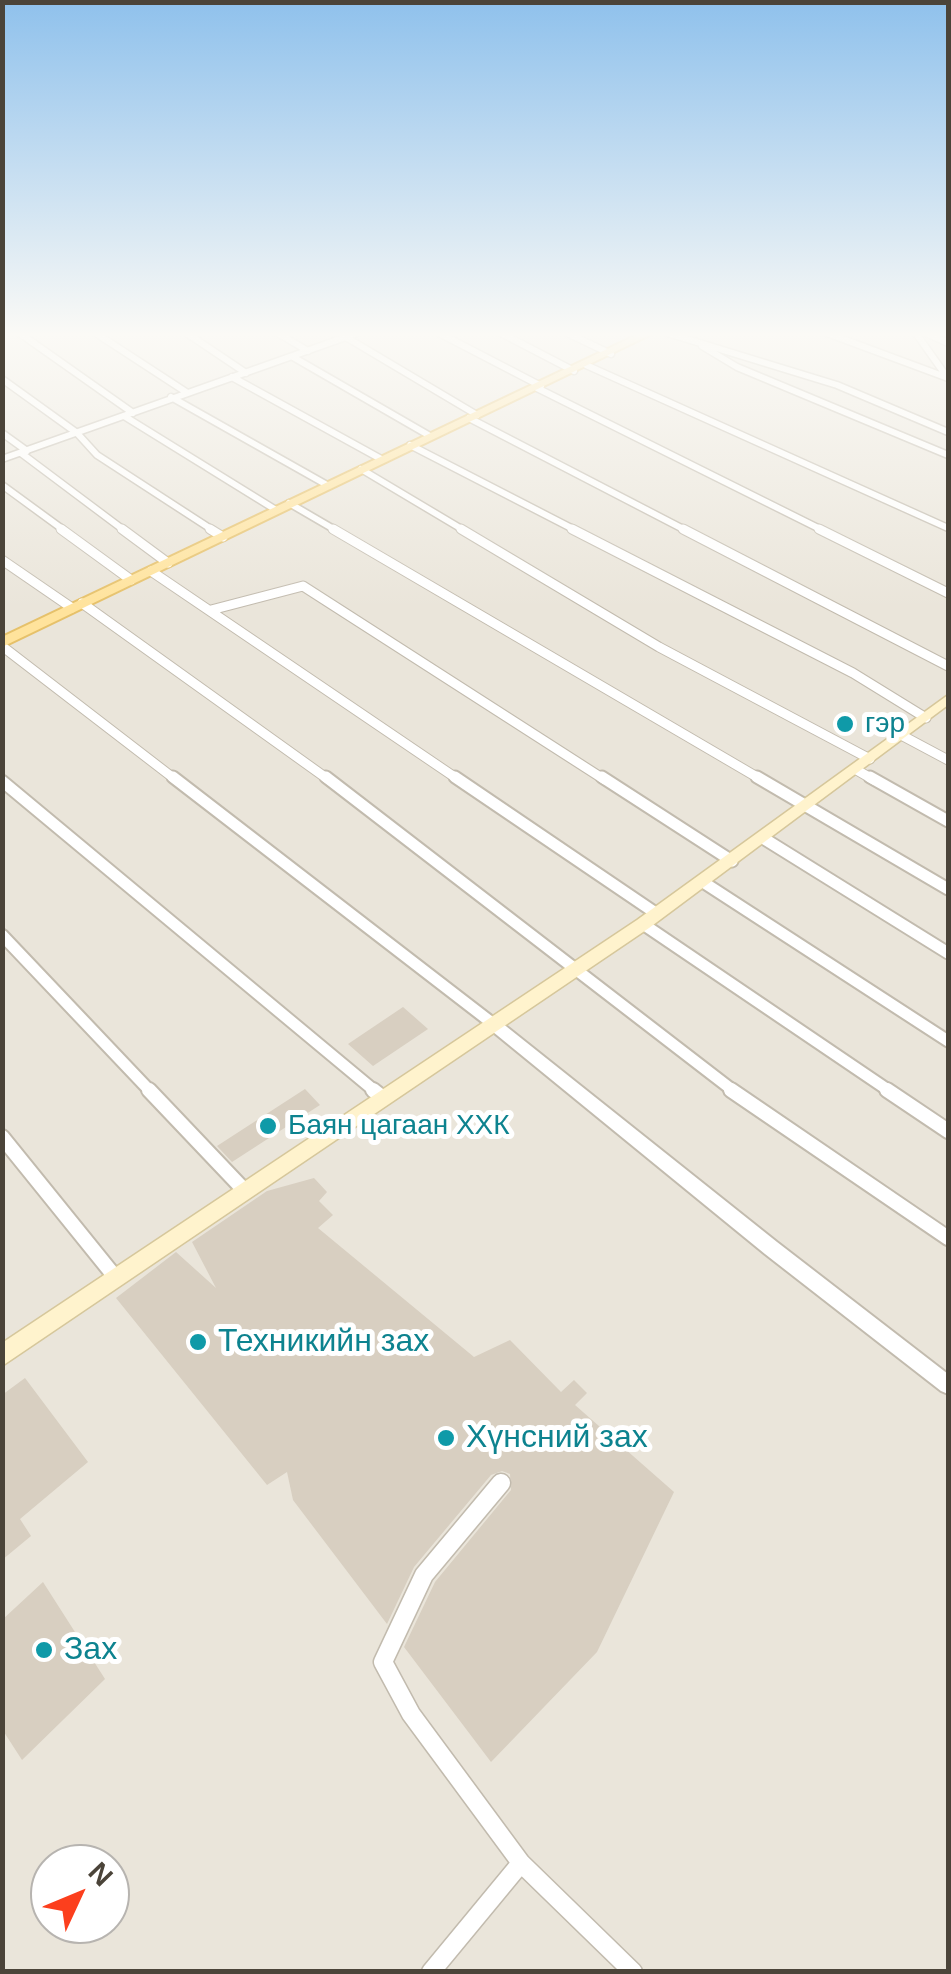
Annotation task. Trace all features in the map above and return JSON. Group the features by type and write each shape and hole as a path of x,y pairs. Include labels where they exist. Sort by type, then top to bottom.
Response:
{"main road":[{"path":"2,644 457,424"},
{"path":"2,1356 650,919 941,708"}],"street":[{"path":"65,424 97,454 223,537"},
{"path":"2,459 101,424"},
{"path":"145,424 948,889"},
{"path":"218,424 327,485"},
{"path":"318,424 381,459"},
{"path":"409,424 430,436"},
{"path":"487,424 948,666"},
{"path":"613,424 948,593"},
{"path":"709,424 948,528"},
{"path":"874,424 948,455"},
{"path":"2,433 168,563"},
{"path":"410,445 853,673 941,708"},
{"path":"361,469 863,764 948,821"},
{"path":"2,485 131,580"},
{"path":"2,560 77,605 381,817 702,1069 948,1238"},
{"path":"151,571 948,1131"},
{"path":"211,610 303,586 732,861"},
{"path":"2,644 492,1022 771,1248 948,1384"},
{"path":"903,736 948,760"},
{"path":"2,781 383,1098"},
{"path":"763,838 948,953"},
{"path":"703,882 948,1041"},
{"path":"2,935 245,1191"},
{"path":"2,1137 116,1278"},
{"path":"502,1483 424,1575 383,1662 411,1714 521,1862 633,1972"},
{"path":"431,1972 521,1862"}],"shaded area":[{"path":"3,424 948,424 948,1971 3,1972"}],"building":[{"path":"403,1007 428,1029 373,1066 348,1044"},
{"name":"Баян цагаан ХХК","path":"305,1089 320,1105 232,1162 217,1146"},
{"name":"Хүнсний зах","path":"314,1178 327,1192 319,1201 333,1215 318,1228 474,1357 510,1340 561,1392 574,1380 587,1393 575,1405 674,1492 597,1652 491,1762 404,1647 435,1582 511,1490 510,1474 502,1471 491,1475 414,1567 387,1624 293,1500 287,1472 267,1485 116,1298 176,1252 216,1288 192,1242 267,1191"},
{"path":"25,1378 88,1462 20,1519 31,1536 2,1560 2,1395"},
{"name":"Зах","path":"43,1582 105,1679 22,1760 2,1729 2,1620"}],"place":[{"name":"гэр","path":"845,724"},
{"name":"Баян цагаан ХХК","path":"268,1126"},
{"name":"Техникийн зах","path":"198,1342"},
{"name":"Хүнсний зах","path":"446,1438"},
{"name":"Зах","path":"44,1650"}]}
